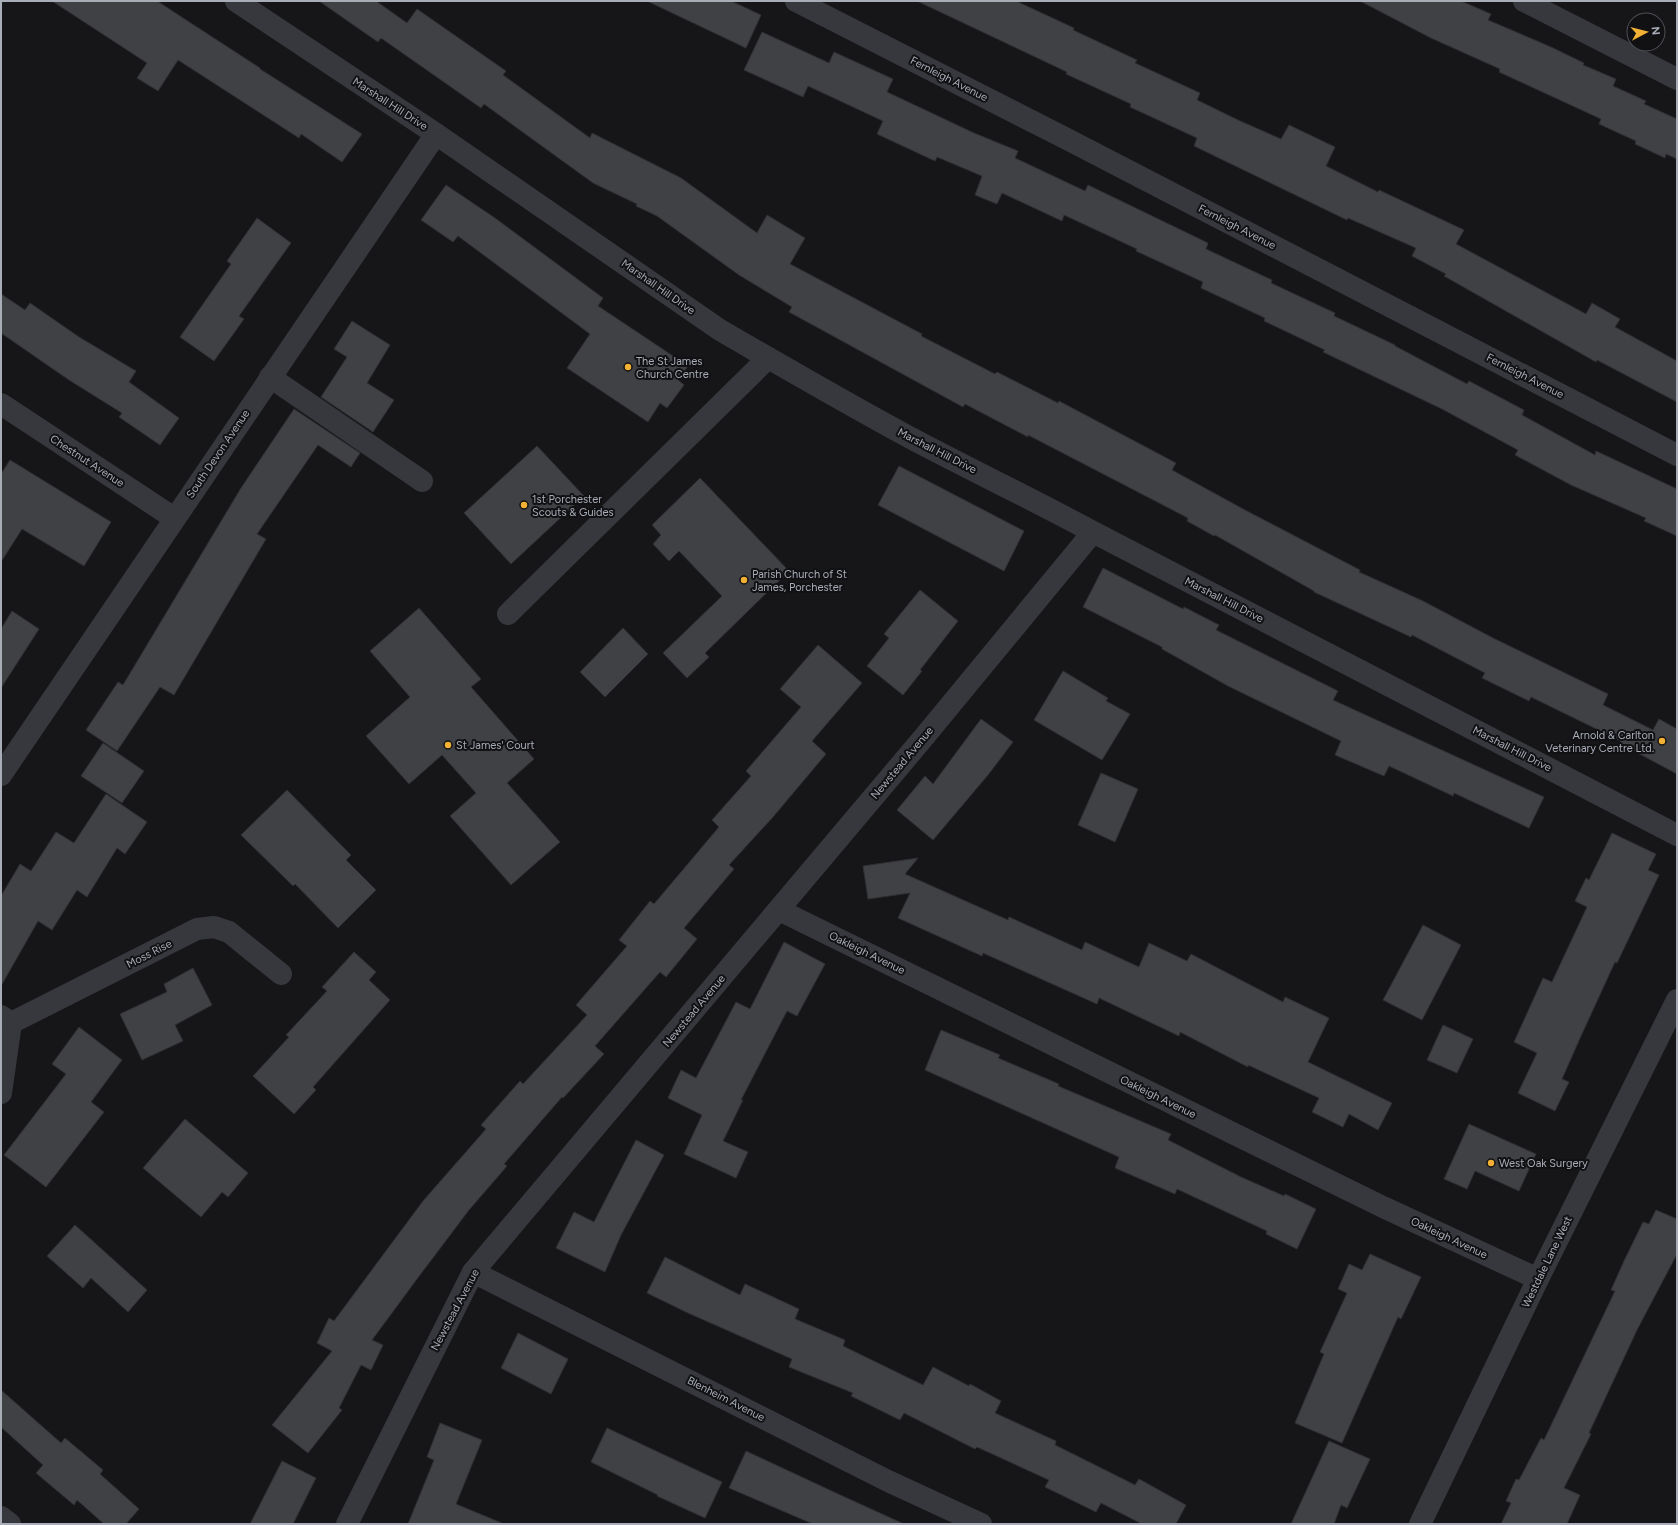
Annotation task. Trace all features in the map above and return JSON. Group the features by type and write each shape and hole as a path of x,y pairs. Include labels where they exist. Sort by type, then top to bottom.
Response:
{"street":[{"name":"Marshall Hill Drive","path":"236,1 436,134 720,330 768,358 908,436 1677,835"},
{"name":"Fernleigh Avenue","path":"796,1 1072,141 1677,455"},
{"path":"1524,1 1677,79"},
{"name":"South Devon Avenue","path":"1,775 436,134"},
{"path":"508,614 768,358"},
{"path":"270,377 422,481"},
{"name":"Chestnut Avenue","path":"1,404 174,518"},
{"name":"Newstead Avenue","path":"347,1524 473,1272 1012,632 1093,532"},
{"name":"Oakleigh Avenue","path":"779,910 1382,1208 1538,1279"},
{"name":"Moss Rise","path":"6,1019 197,929 214,927 229,932 281,974"},
{"name":"Westdale Lane West","path":"1420,1524 1538,1279 1677,1000"},
{"path":"1,1093 6,1019"},
{"name":"Blenheim Avenue","path":"473,1272 888,1481 981,1524"},
{"path":"1,1517 10,1524"}],"building":[{"path":"52,1 157,1 362,134 342,162 301,134 299,138 178,60 158,91 137,78 147,63"},
{"path":"319,1 376,1 407,23 417,9 506,71 503,75 590,138 592,133 681,178 757,233 767,215 805,238 790,264 922,334 921,336 995,374 997,372 1058,403 1059,401 1176,463 1172,470 1360,570 1359,572 1423,601 1493,638 1608,694 1603,705 1653,730 1659,719 1677,729 1677,774 1619,743 1621,741 1531,697 1529,701 1482,678 1485,673 1412,635 1411,637 1314,592 1215,535 1214,536 1187,521 1188,518 1028,435 1028,437 965,404 963,407 789,312 792,307 739,275 657,216 636,206 637,204 593,183 484,104 481,108 381,38 378,42"},
{"path":"647,1 731,1 761,15 746,48"},
{"path":"917,1 1016,1 1137,60 1135,63 1200,93 1197,100 1238,120 1281,139 1289,125 1335,147 1326,166 1378,192 1379,190 1464,230 1456,244 1586,314 1592,303 1620,319 1615,327 1677,361 1677,402 1597,360 1596,362 1444,276 1446,274 1412,256 1416,248 1348,218 1347,220 1194,146 1197,138 1130,107 1131,104 1066,74 1067,72"},
{"path":"1360,1 1461,1 1491,14 1488,20 1551,47 1584,63 1583,65 1616,79 1613,86 1646,101 1644,104 1677,119 1677,159 1666,154 1665,158 1635,144 1636,141 1599,124 1601,119 1499,72 1500,69 1431,38"},
{"path":"762,32 829,63 834,52 893,79 887,92 974,133 1018,151 1015,158 1085,191 1088,185 1208,243 1206,249 1272,280 1271,283 1335,313 1334,316 1395,345 1467,384 1469,381 1524,410 1522,415 1595,455 1596,451 1677,489 1677,536 1644,521 1646,518 1571,485 1515,455 1518,450 1442,409 1323,352 1325,350 1264,321 1265,318 1201,288 1203,282 1136,251 1137,249 1064,215 1062,221 1002,193 997,204 975,195 982,176 937,157 935,161 877,134 883,121 808,86 803,97 744,70"},
{"path":"446,185 495,218 603,298 598,306 688,366 678,380 684,385 667,408 660,403 648,422 567,368 590,334 458,236 453,242 421,220"},
{"path":"257,218 291,243 239,316 244,319 214,361 180,337 231,264 227,261"},
{"path":"1,294 25,310 30,303 79,337 136,371 129,382 179,418 160,445 119,417 122,413 69,380 1,333"},
{"path":"352,321 390,345 367,383 394,400 373,432 321,397 347,357 334,349"},
{"path":"294,409 360,453 351,467 318,445 257,534 266,539 174,695 160,687 117,751 86,730 118,682 123,685 241,488"},
{"name":"1st Porchester Scouts & Guides","path":"537,446 584,496 511,564 464,513"},
{"path":"10,460 111,522 84,566 22,529 1,562 1,474"},
{"path":"899,466 1024,531 1004,571 878,505"},
{"name":"Parish Church of St James, Porchester","path":"700,478 789,571 705,653 709,657 687,678 663,653 722,596 679,551 669,561 653,544 661,535 652,525"},
{"path":"1103,568 1183,609 1184,607 1219,625 1216,630 1338,691 1333,700 1544,797 1529,828 1454,793 1453,796 1389,766 1384,776 1335,755 1341,741 1228,686 1162,649 1162,647 1083,607"},
{"path":"920,590 958,621 920,670 922,671 903,695 867,666 889,638 884,634"},
{"name":"St James' Court","path":"419,608 481,679 471,687 534,759 507,783 560,842 511,885 450,816 476,793 442,755 409,784 366,736 410,697 370,651"},
{"path":"12,611 39,629 1,688 1,629"},
{"path":"623,628 648,654 605,697 580,672"},
{"path":"818,645 862,683 812,741 826,754 773,817 729,865 734,869 684,928 697,939 666,977 660,972 595,1046 604,1054 563,1098 562,1097 504,1164 507,1166 469,1210 417,1279 372,1340 383,1345 371,1370 361,1365 339,1408 342,1410 308,1453 272,1425 332,1351 317,1343 329,1318 334,1321 423,1201 486,1129 481,1125 520,1081 523,1084 587,1015 576,1005 627,946 619,940 650,901 654,904 719,827 712,820 751,776 746,771 801,707 780,689"},
{"path":"1063,671 1108,698 1106,701 1130,714 1102,760 1034,720"},
{"path":"981,719 1013,742 988,775 933,840 897,810 925,776 933,784"},
{"path":"103,743 144,771 122,803 81,776"},
{"path":"1101,773 1138,789 1115,842 1078,825"},
{"path":"287,790 351,855 346,860 376,890 338,928 295,884 293,886 241,835"},
{"path":"106,794 147,822 125,854 117,848 87,897 77,890 52,930 38,921 1,986 1,896 20,864 31,871 56,832 74,843"},
{"path":"1612,833 1656,854 1648,870 1659,875 1617,963 1615,962 1562,1079 1569,1082 1555,1111 1518,1093 1537,1053 1514,1042 1543,978 1552,982 1587,907 1575,901 1586,878 1589,880"},
{"path":"918,858 905,874 1008,920 1009,917 1082,950 1085,942 1139,967 1149,943 1187,961 1191,954 1283,1002 1285,997 1329,1018 1308,1062 1392,1103 1378,1130 1349,1114 1343,1127 1312,1112 1319,1098 1248,1065 1248,1067 1180,1032 1179,1036 1099,998 1097,1004 983,953 982,956 898,918 910,893 868,899 863,866"},
{"path":"1423,925 1461,945 1422,1020 1383,1000"},
{"path":"784,942 825,964 797,1016 787,1011 741,1100 743,1100 723,1141 748,1152 736,1178 684,1154 702,1115 668,1098 681,1070 696,1078 736,1002 750,1009"},
{"path":"354,952 376,972 369,980 390,1000 313,1087 316,1090 294,1114 253,1076 289,1037 286,1035 327,991 322,987"},
{"path":"193,968 212,1005 175,1025 183,1041 142,1060 120,1014 167,992 164,984"},
{"path":"1443,1025 1473,1039 1457,1073 1427,1060"},
{"path":"79,1027 122,1060 91,1102 104,1112 46,1187 4,1155 66,1074 52,1064"},
{"path":"941,1030 1000,1055 998,1058 1059,1084 1058,1086 1171,1134 1168,1140 1241,1177 1284,1196 1285,1194 1316,1209 1297,1249 1266,1234 1267,1231 1177,1189 1175,1194 1115,1168 1119,1157 925,1070"},
{"path":"185,1119 248,1173 228,1197 222,1192 201,1217 143,1168"},
{"name":"West Oak Surgery","path":"1469,1124 1536,1154 1519,1191 1475,1171 1467,1189 1444,1179"},
{"path":"636,1140 664,1155 621,1235 605,1272 556,1248 574,1212 594,1222"},
{"path":"1656,1210 1677,1219 1677,1254 1637,1330 1589,1433 1591,1434 1564,1488 1580,1495 1567,1524 1501,1524 1511,1503 1506,1501 1516,1479 1519,1480 1541,1438 1544,1440 1615,1291 1611,1290 1624,1261 1643,1222 1649,1224"},
{"path":"75,1225 147,1290 128,1312 91,1278 83,1288 47,1256"},
{"path":"1370,1254 1421,1277 1401,1319 1398,1317 1342,1443 1295,1423 1324,1354 1320,1352 1347,1293 1338,1289 1349,1264 1362,1270"},
{"path":"665,1257 740,1295 745,1284 799,1309 795,1319 845,1340 843,1346 923,1385 933,1367 969,1386 970,1384 1001,1401 995,1413 1056,1441 1055,1445 1135,1485 1139,1479 1186,1505 1176,1524 1142,1524 1101,1503 1096,1512 1045,1487 1049,1480 977,1447 975,1449 904,1413 900,1420 851,1396 853,1393 789,1367 792,1359 688,1313 647,1293"},
{"path":"518,1333 568,1359 551,1394 501,1368"},
{"path":"1,1390 61,1443 65,1438 103,1470 100,1474 139,1509 126,1524 104,1524 77,1500 74,1505 36,1473 43,1465 1,1427"},
{"path":"440,1423 482,1440 456,1504 504,1524 408,1524 434,1460 427,1457"},
{"path":"607,1428 722,1482 705,1518 657,1496 658,1495 591,1462"},
{"path":"1329,1441 1370,1459 1347,1508 1341,1505 1334,1524 1291,1524"},
{"path":"746,1451 904,1524 813,1524 729,1488"},
{"path":"282,1461 316,1478 293,1524 250,1524"}],"place":[{"name":"The St James Church Centre","path":"628,367"},
{"name":"1st Porchester Scouts & Guides","path":"524,505"},
{"name":"Parish Church of St James, Porchester","path":"744,580"},
{"name":"Arnold & Carlton Veterinary Centre Ltd.","path":"1662,741"},
{"name":"St James' Court","path":"448,745"},
{"name":"West Oak Surgery","path":"1491,1163"}]}
